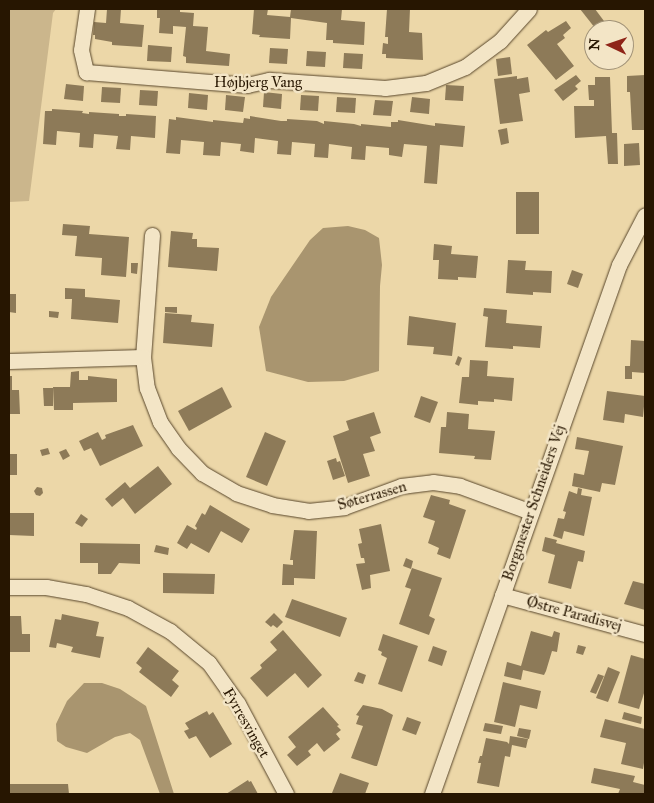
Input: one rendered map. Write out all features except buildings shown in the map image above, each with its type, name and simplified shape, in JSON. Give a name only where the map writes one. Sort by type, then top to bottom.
[{"type":"street","name":"Højbjerg Vang","points":[[87,9],[81,50],[86,72],[247,85],[269,80],[385,88],[426,83],[465,67],[500,41],[529,9]]},
{"type":"street","name":"Borgmester Schneiders Vej","points":[[432,794],[619,265],[645,215]]},
{"type":"street","name":"Søterrassen","points":[[152,236],[143,356],[147,388],[157,414],[178,448],[202,473],[236,493],[272,505],[308,511],[344,506],[401,486],[433,482],[460,486],[531,512]]},
{"type":"street","points":[[9,361],[143,356]]},
{"type":"street","name":"Fyrresvinget","points":[[9,588],[46,587],[86,594],[128,608],[170,631],[208,664],[238,704],[286,794]]},
{"type":"street","name":"Østre Paradisvej","points":[[502,595],[645,634]]},
{"type":"shaded area","points":[[9,9],[56,9],[53,13],[29,201],[9,202]]},
{"type":"shaded area","points":[[348,226],[365,230],[379,238],[382,265],[379,371],[344,381],[308,382],[266,371],[259,327],[271,297],[310,240],[323,228]]},
{"type":"shaded area","points":[[84,683],[102,683],[120,689],[146,706],[174,794],[160,794],[140,740],[130,733],[115,737],[87,753],[66,747],[57,741],[56,724],[67,701]]}]
